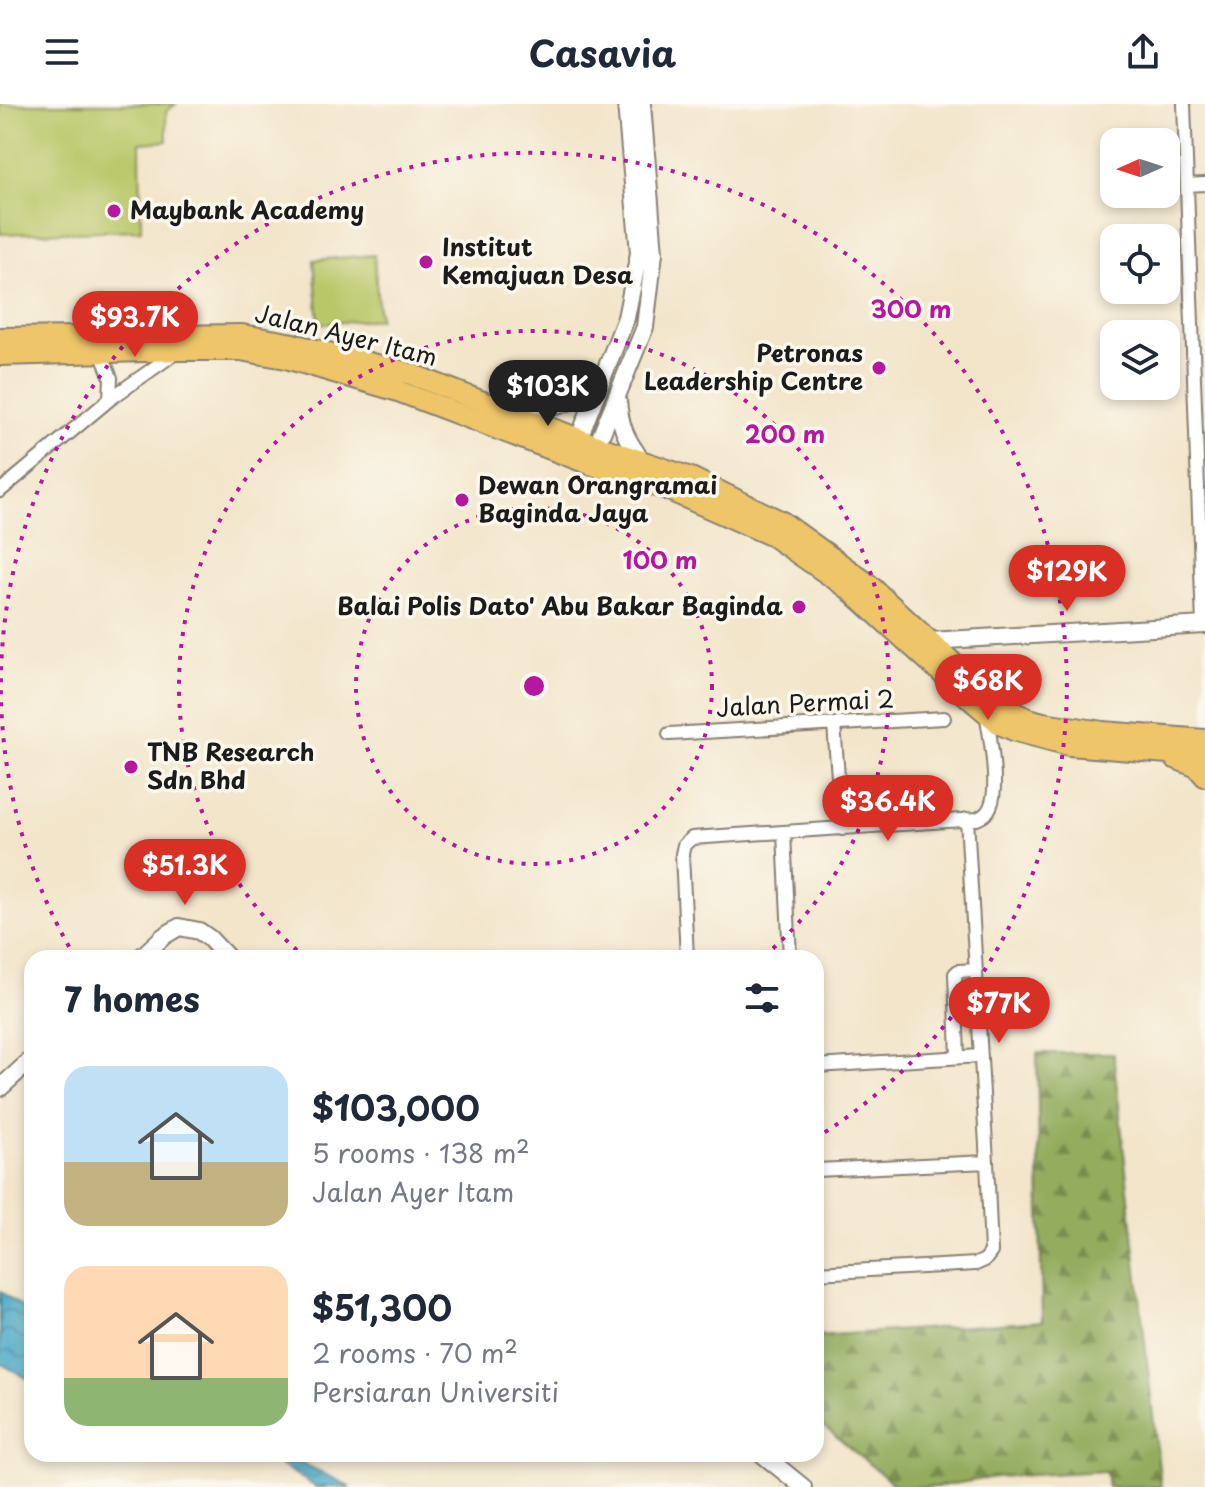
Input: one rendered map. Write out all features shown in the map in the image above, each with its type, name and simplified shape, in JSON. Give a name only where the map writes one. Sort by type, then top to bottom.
[{"type":"main road","name":"Jalan Ayer Itam","points":[[0,338],[242,335],[288,343],[408,373],[470,397],[773,536],[848,588],[1000,724],[1038,739],[1069,745],[1205,756]]},
{"type":"main road","name":"Jalan Ayer Itam","points":[[0,355],[240,350],[300,362],[584,451],[642,461],[691,478],[782,522],[868,584],[983,691],[1026,718],[1103,732],[1205,740]]},
{"type":"main road","points":[[1164,753],[1197,767],[1205,776]]},
{"type":"street","points":[[584,451],[603,375],[626,318],[639,253],[626,104]]},
{"type":"street","points":[[584,451],[617,394],[645,327],[654,253],[642,104]]},
{"type":"street","points":[[930,641],[1204,625],[1200,386],[1190,271],[1184,104]]},
{"type":"street","points":[[1187,185],[1205,184]]},
{"type":"street","points":[[1190,271],[1205,267]]},
{"type":"street","points":[[0,491],[110,399],[181,350]]},
{"type":"street","points":[[101,352],[111,378],[110,399]]},
{"type":"street","points":[[470,397],[548,408],[564,405],[581,396],[603,375]]},
{"type":"street","points":[[617,394],[620,423],[627,440],[642,461]]},
{"type":"street","points":[[687,950],[682,854],[684,845],[692,838],[977,819],[984,816],[994,796],[986,713]]},
{"type":"street","name":"Jalan Permai 2","points":[[669,734],[944,718]]},
{"type":"street","points":[[834,725],[842,829]]},
{"type":"street","points":[[992,751],[999,736],[1016,731]]},
{"type":"street","points":[[824,1273],[976,1264],[985,1260],[991,1252],[967,819]]},
{"type":"street","points":[[784,833],[790,950]]},
{"type":"street","points":[[149,950],[179,927],[199,931],[220,950]]},
{"type":"street","points":[[958,1057],[953,980],[958,971],[976,970]]},
{"type":"street","points":[[824,1065],[981,1056]]},
{"type":"street","points":[[0,1088],[24,1066]]},
{"type":"street","points":[[824,1170],[987,1162]]},
{"type":"street","points":[[772,1462],[803,1487]]},
{"type":"green space","points":[[0,104],[176,104],[166,112],[167,141],[140,143],[141,230],[0,234]]},
{"type":"green space","points":[[374,255],[379,319],[319,324],[314,260]]},
{"type":"green space","points":[[1037,1053],[1113,1053],[1161,1487],[1108,1487],[1106,1471],[995,1477],[936,1487],[897,1487],[824,1427],[824,1335],[1042,1321]]},
{"type":"water","points":[[0,1291],[24,1309],[24,1376],[0,1363]]},
{"type":"water","points":[[273,1462],[300,1462],[351,1487],[316,1487]]},
{"type":"place","name":"Maybank Academy","points":[[114,211]]},
{"type":"place","name":"Institut Kemajuan Desa","points":[[426,262]]},
{"type":"place","name":"Petronas Leadership Centre","points":[[879,368]]},
{"type":"place","name":"Dewan Orangramai Baginda Jaya","points":[[462,500]]},
{"type":"place","name":"Balai Polis Dato' Abu Bakar Baginda","points":[[799,607]]},
{"type":"place","name":"TNB Research Sdn Bhd","points":[[131,767]]}]
